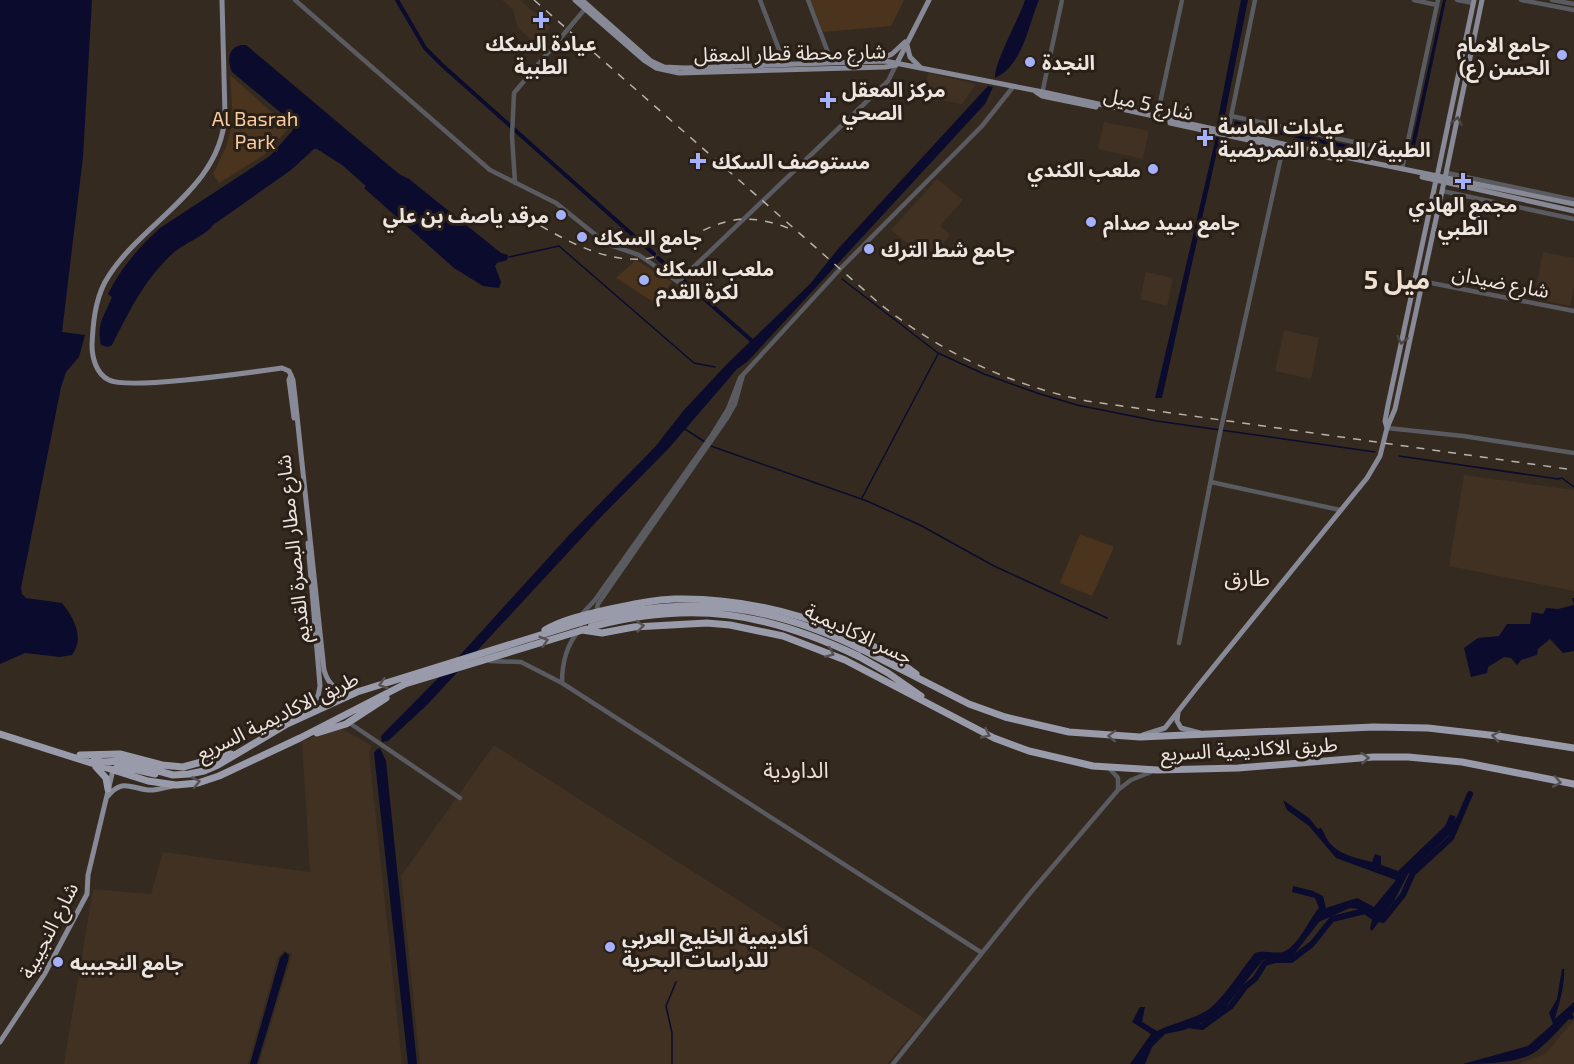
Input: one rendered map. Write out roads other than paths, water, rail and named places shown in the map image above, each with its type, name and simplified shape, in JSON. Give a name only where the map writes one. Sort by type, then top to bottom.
[{"type":"highway","points":[[532,637],[571,619],[662,600],[730,603],[767,609],[821,624],[885,652],[935,688]]},
{"type":"highway","points":[[686,623],[694,612],[690,600]]},
{"type":"highway","points":[[763,631],[767,609]]},
{"type":"highway","name":"جسر الاكاديمية","points":[[590,624],[665,613],[696,612],[732,615],[795,629],[860,653],[935,688]]},
{"type":"highway","points":[[582,630],[602,633],[634,627],[686,623],[730,625],[763,631],[809,644],[935,707]]},
{"type":"highway","points":[[532,637],[590,624]]},
{"type":"highway","points":[[471,664],[582,630],[590,624]]},
{"type":"highway","name":"طريق الاكاديمية السريع","points":[[59,751],[102,762],[122,761],[163,774],[184,775],[204,771],[304,716],[357,692],[532,637]]},
{"type":"highway","name":"جسر الاكاديمية","points":[[860,653],[935,707]]},
{"type":"highway","name":"طريق الاكاديمية السريع","points":[[59,751],[148,782],[176,785],[211,779],[412,682],[471,664]]},
{"type":"highway","points":[[302,736],[336,728],[412,682]]},
{"type":"highway","name":"طريق الاكاديمية السريع","points":[[935,688],[981,708],[1034,725],[1078,733],[1140,737],[1374,727],[1428,728],[1487,734],[1574,748]]},
{"type":"highway","points":[[357,692],[362,706]]},
{"type":"highway","name":"طريق الاكاديمية السريع","points":[[935,707],[983,733],[1017,747],[1078,763],[1109,768],[1157,770],[1224,768],[1408,757],[1462,762],[1574,784]]},
{"type":"highway","points":[[3,733],[59,751]]},
{"type":"highway","points":[[255,742],[261,754]]},
{"type":"highway","points":[[80,755],[120,754],[162,765],[183,767],[236,754]]},
{"type":"highway","points":[[86,761],[103,773],[108,789]]},
{"type":"highway","points":[[113,771],[120,766],[149,774],[163,774]]},
{"type":"main road","points":[[222,0],[225,128],[218,152],[207,172],[122,259],[105,283],[95,312],[93,357],[103,376],[119,383],[201,378],[282,368],[290,372]]},
{"type":"main road","name":"شارع محطة قطار المعقل","points":[[575,0],[645,61],[667,71],[680,73],[885,67],[896,64]]},
{"type":"main road","name":"شارع محطة قطار المعقل","points":[[582,0],[657,65],[685,68],[875,62],[896,64]]},
{"type":"main road","points":[[896,64],[929,0]]},
{"type":"main road","points":[[1140,737],[1165,728],[1374,468],[1395,409],[1482,0]]},
{"type":"main road","points":[[1387,428],[1386,411],[1473,2]]},
{"type":"main road","points":[[875,62],[892,54],[911,36]]},
{"type":"main road","points":[[907,43],[910,57],[921,68]]},
{"type":"main road","name":"شارع 5 ميل","points":[[896,64],[1427,176]]},
{"type":"main road","points":[[1456,86],[1464,87]]},
{"type":"main road","name":"شارع 5 ميل","points":[[1042,94],[1157,117],[1283,148],[1437,178],[1446,176],[1453,182],[1503,192],[1574,202]]},
{"type":"main road","points":[[1434,188],[1427,176],[1439,167]]},
{"type":"main road","points":[[1442,190],[1453,182]]},
{"type":"main road","name":"شارع 5 ميل","points":[[1503,192],[1574,211]]},
{"type":"main road","points":[[1558,216],[1560,208]]},
{"type":"main road","name":"شارع مطار البصرة القديم","points":[[290,372],[295,397],[324,670],[328,681],[334,688],[357,692]]},
{"type":"main road","name":"شارع مطار البصرة القديم","points":[[290,372],[320,680],[318,696],[304,716]]},
{"type":"main road","points":[[1178,712],[1177,721],[1181,728],[1203,734]]},
{"type":"main road","name":"شارع النجيبية","points":[[0,1042],[44,975],[86,896],[89,888],[88,875],[113,771]]},
{"type":"main road","points":[[105,804],[112,791],[121,786],[129,785],[151,790],[176,785]]},
{"type":"street","points":[[295,0],[486,166],[556,202],[607,244],[639,255],[678,282],[888,81],[896,64]]},
{"type":"street","points":[[760,0],[785,65]]},
{"type":"street","points":[[808,0],[832,63]]},
{"type":"street","points":[[1042,94],[1062,0]]},
{"type":"street","points":[[1157,117],[1182,0]]},
{"type":"street","points":[[1227,134],[1255,0]]},
{"type":"street","points":[[1402,169],[1438,3],[1414,0]]},
{"type":"street","points":[[1457,0],[1473,2]]},
{"type":"street","points":[[1521,0],[1574,10]]},
{"type":"street","points":[[1552,0],[1574,4]]},
{"type":"street","points":[[516,183],[512,133],[515,90],[585,9]]},
{"type":"street","points":[[571,619],[588,609],[645,530],[723,416],[738,381],[790,322],[883,224],[981,126],[1013,87]]},
{"type":"street","points":[[1231,116],[1406,153]]},
{"type":"street","points":[[1179,643],[1210,482],[1283,148]]},
{"type":"street","points":[[1446,176],[1557,199]]},
{"type":"street","points":[[1442,190],[1574,219]]},
{"type":"street","name":"شارع ضيدان","points":[[1421,281],[1574,311]]},
{"type":"street","points":[[601,611],[597,608],[598,604],[728,418],[735,404],[743,375]]},
{"type":"street","points":[[1387,428],[1462,436],[1574,453]]},
{"type":"street","points":[[1210,482],[1340,510]]},
{"type":"street","points":[[562,683],[563,667],[573,638],[582,630]]},
{"type":"street","points":[[471,664],[497,660],[521,662],[562,683],[982,953]]},
{"type":"street","points":[[348,722],[459,798]]},
{"type":"street","points":[[1109,768],[1118,778],[1118,790]]},
{"type":"street","points":[[893,1064],[1118,790],[1131,780],[1157,770]]},
{"type":"waterway","points":[[397,0],[425,48],[442,65],[654,254]]},
{"type":"waterway","points":[[509,257],[559,246],[694,363],[715,367]]},
{"type":"waterway","points":[[658,258],[751,340]]},
{"type":"waterway","points":[[842,279],[938,353],[984,374],[1037,393],[1077,405],[1157,421],[1375,452]]},
{"type":"waterway","points":[[862,498],[938,354]]},
{"type":"waterway","points":[[685,429],[705,442]]},
{"type":"waterway","points":[[711,446],[867,501],[920,525],[994,566],[1107,618]]},
{"type":"waterway","points":[[1399,456],[1562,478],[1574,487]]},
{"type":"waterway","points":[[1188,1025],[1202,1027],[1231,1006],[1245,987],[1255,979],[1265,963],[1275,960],[1291,960],[1312,944],[1332,919],[1365,911],[1383,920],[1403,895],[1413,873],[1451,838],[1470,794]]},
{"type":"waterway","points":[[672,1064],[672,1033],[666,1006],[676,982]]},
{"type":"railway","points":[[534,0],[880,304],[928,338],[978,365],[1031,386],[1087,401],[1574,470]]},
{"type":"railway","points":[[527,218],[582,247],[597,253],[627,259],[643,259],[665,253],[698,233],[724,222],[750,219],[777,224],[793,230]]},
{"type":"place","name":"عيادة السكك الطبية","points":[[541,20]]},
{"type":"place","name":"جامع الامام الحسن (ع)","points":[[1562,55]]},
{"type":"place","name":"النجدة","points":[[1030,62]]},
{"type":"place","name":"مركز المعقل الصحي","points":[[828,100]]},
{"type":"place","name":"عيادات الماسة الطبية/العيادة التمريضية","points":[[1205,138]]},
{"type":"place","name":"مستوصف السكك","points":[[698,161]]},
{"type":"place","name":"ملعب الكندي","points":[[1153,169]]},
{"type":"place","name":"مجمع الهادي الطبي","points":[[1463,181]]},
{"type":"place","name":"مرقد ياصف بن علي","points":[[561,215]]},
{"type":"place","name":"جامع سيد صدام","points":[[1091,222]]},
{"type":"place","name":"جامع السكك","points":[[582,237]]},
{"type":"place","name":"جامع شط الترك","points":[[869,249]]},
{"type":"place","name":"ملعب السكك لكرة القدم","points":[[644,280]]},
{"type":"place","name":"أكاديمية الخليج العربي للدراسات البحرية","points":[[610,947]]},
{"type":"place","name":"جامع النجيبيه","points":[[58,962]]},
{"type":"district","name":"5 ميل","points":[[1397,278]]},
{"type":"district","name":"طارق","points":[[1247,577]]},
{"type":"district","name":"الداودية","points":[[796,769]]},
{"type":"park label","name":"Al Basrah Park","points":[[255,130]]}]
